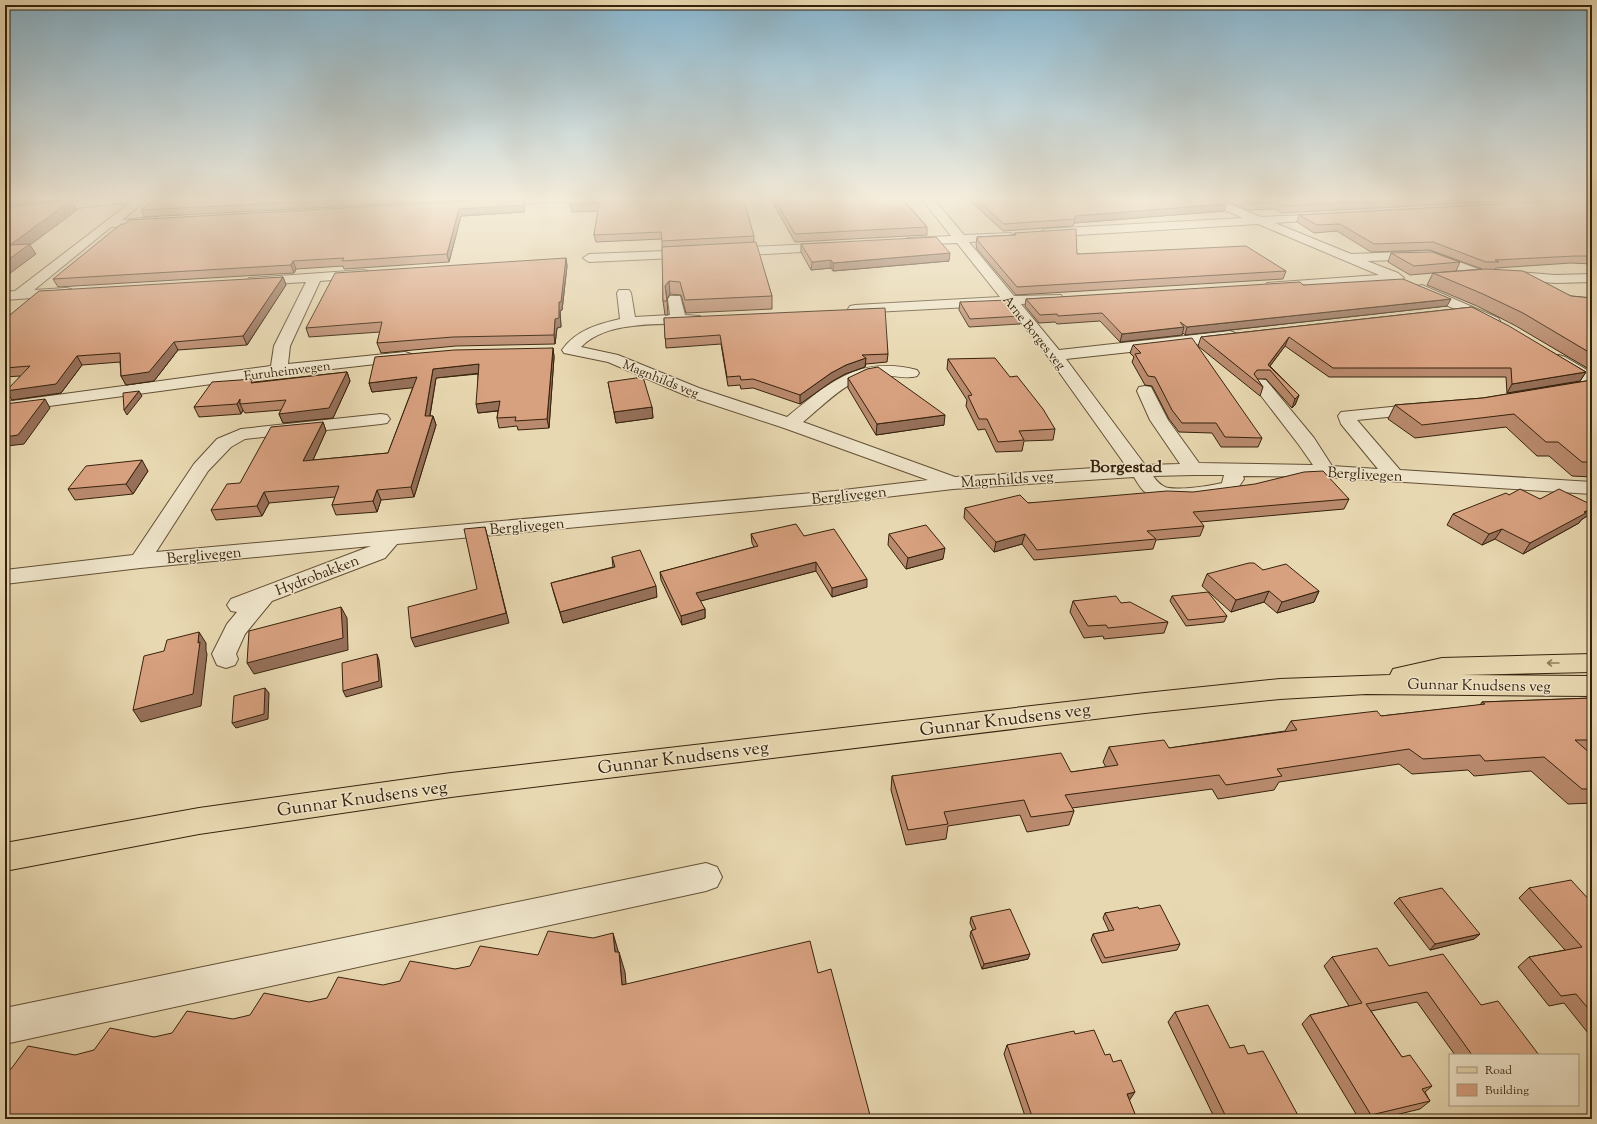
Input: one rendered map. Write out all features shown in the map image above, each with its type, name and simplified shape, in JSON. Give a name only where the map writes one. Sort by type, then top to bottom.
[{"type":"main road","name":"Gunnar Knudsens veg","points":[[1366,684],[1442,667],[1501,664],[1592,663]]},
{"type":"main road","name":"Gunnar Knudsens veg","points":[[5,858],[60,846],[199,821],[451,785],[1145,703],[1280,689],[1366,684],[1592,686]]},
{"type":"street","points":[[5,307],[75,250]]},
{"type":"street","points":[[720,253],[765,250]]},
{"type":"street","name":"Arne Borges veg","points":[[970,250],[1055,355],[1152,488],[1162,493],[1170,494],[1216,491],[1229,487],[1234,479],[1233,470]]},
{"type":"street","points":[[1332,250],[1471,310],[1503,327]]},
{"type":"street","points":[[589,258],[705,253]]},
{"type":"street","points":[[1348,257],[1430,255],[1481,275]]},
{"type":"street","points":[[244,281],[377,273]]},
{"type":"street","points":[[1449,277],[1481,275],[1555,279],[1592,278]]},
{"type":"street","points":[[279,370],[282,346],[315,277]]},
{"type":"street","points":[[1256,287],[1405,281],[1434,278]]},
{"type":"street","points":[[5,296],[76,291]]},
{"type":"street","points":[[624,293],[628,324],[709,318]]},
{"type":"street","points":[[675,298],[678,320]]},
{"type":"street","points":[[844,310],[1010,300],[1072,298]]},
{"type":"street","points":[[1441,313],[1471,310]]},
{"type":"street","name":"Magnhilds veg","points":[[628,324],[602,327],[587,333],[562,350],[612,358],[693,392],[790,424],[953,483],[1138,470]]},
{"type":"street","points":[[1055,355],[1242,334]]},
{"type":"street","points":[[1547,353],[1592,380]]},
{"type":"street","name":"Furuheimvegen","points":[[5,407],[279,370],[419,356]]},
{"type":"street","points":[[790,424],[839,386],[862,373],[878,370],[911,373]]},
{"type":"street","points":[[1260,384],[1306,442],[1326,471]]},
{"type":"street","points":[[1145,391],[1159,420],[1193,469]]},
{"type":"street","points":[[1395,476],[1350,424],[1347,416],[1437,408]]},
{"type":"street","points":[[140,561],[201,468],[224,443],[241,434],[381,419]]},
{"type":"street","name":"Berglivegen","points":[[1138,470],[1193,469],[1326,471],[1592,488]]},
{"type":"street","name":"Berglivegen","points":[[5,577],[140,561],[827,498],[953,483]]},
{"type":"street","name":"Hydrobakken","points":[[240,605],[376,553],[390,539]]},
{"type":"street","points":[[226,659],[224,654],[235,630],[264,596]]},
{"type":"street","points":[[5,1026],[706,877]]},
{"type":"building","points":[[5,250],[21,250],[5,262]]},
{"type":"building","points":[[88,250],[448,250],[447,254],[342,261],[344,258],[293,261],[291,265],[53,279]]},
{"type":"building","points":[[662,250],[759,250],[772,296],[685,300],[680,282],[669,281],[665,286],[667,301],[663,301]]},
{"type":"building","points":[[805,250],[948,250],[950,253],[833,263],[831,260],[812,262]]},
{"type":"building","points":[[986,250],[1077,250],[1077,254],[1152,250],[1253,250],[1286,271],[1017,287]]},
{"type":"building","points":[[1455,250],[1592,250],[1592,256],[1495,260],[1499,262],[1486,262]]},
{"type":"building","points":[[1432,252],[1460,262],[1414,266],[1391,253]]},
{"type":"building","points":[[566,258],[561,302],[559,302],[559,318],[555,319],[554,335],[453,337],[377,343],[382,322],[306,328],[335,273]]},
{"type":"building","points":[[1487,269],[1523,271],[1571,296],[1592,298],[1592,354],[1523,313],[1433,273]]},
{"type":"building","points":[[283,277],[243,336],[174,342],[149,372],[121,376],[120,353],[77,356],[56,384],[6,391],[30,366],[5,368],[5,319],[39,291]]},
{"type":"building","points":[[1403,279],[1451,299],[1187,327],[1180,322],[1184,327],[1122,334],[1102,313],[1058,316],[1057,314],[1040,315],[1026,299],[1300,282],[1303,285]]},
{"type":"building","points":[[1008,300],[1021,316],[970,319],[960,302]]},
{"type":"building","points":[[1472,307],[1509,326],[1586,372],[1512,384],[1511,368],[1333,368],[1289,337],[1268,365],[1299,395],[1295,399],[1270,370],[1257,370],[1254,374],[1263,387],[1201,337]]},
{"type":"building","points":[[885,308],[888,354],[862,355],[866,358],[846,365],[831,373],[800,395],[753,379],[741,380],[740,376],[727,377],[720,335],[665,339],[664,318]]},
{"type":"building","points":[[1192,338],[1262,438],[1225,437],[1216,423],[1182,423],[1172,410],[1155,377],[1148,376],[1135,354],[1141,353],[1133,345]]},
{"type":"building","points":[[553,348],[547,419],[515,421],[516,417],[497,418],[500,401],[476,404],[479,364],[433,369],[425,416],[433,416],[411,487],[377,490],[373,501],[332,505],[339,486],[264,492],[257,506],[211,510],[227,484],[240,483],[271,427],[323,422],[303,461],[388,453],[417,377],[369,383],[375,357],[454,350]]},
{"type":"building","points":[[995,358],[1010,377],[1017,376],[1043,409],[1055,429],[1019,431],[1024,440],[998,442],[987,419],[979,419],[968,396],[972,395],[948,359]]},
{"type":"building","points":[[878,367],[945,415],[877,424],[848,378],[867,369]]},
{"type":"building","points":[[347,372],[329,408],[279,414],[286,400],[240,404],[240,399],[237,404],[194,407],[212,382],[253,379],[251,383]]},
{"type":"building","points":[[643,377],[652,407],[614,412],[608,382]]},
{"type":"building","points":[[1592,380],[1592,462],[1582,462],[1558,442],[1546,442],[1514,414],[1422,425],[1395,405],[1483,398]]},
{"type":"building","points":[[139,391],[124,410],[123,393]]},
{"type":"building","points":[[45,399],[18,435],[5,437],[5,404]]},
{"type":"building","points":[[142,460],[126,484],[68,489],[86,466]]},
{"type":"building","points":[[1323,471],[1349,499],[1193,512],[1204,526],[1147,531],[1156,539],[1037,550],[1025,534],[996,542],[965,508],[1020,495],[1028,503],[1167,491],[1193,492],[1255,484],[1304,472]]},
{"type":"building","points":[[1520,489],[1540,499],[1559,489],[1592,505],[1592,508],[1584,512],[1586,513],[1530,543],[1502,529],[1489,534],[1453,514],[1506,493],[1509,495]]},
{"type":"building","points":[[796,524],[804,536],[834,529],[867,579],[832,588],[816,562],[696,593],[705,609],[681,616],[660,572],[758,546],[751,534]]},
{"type":"building","points":[[926,525],[945,548],[908,558],[889,534]]},
{"type":"building","points":[[485,527],[506,613],[411,638],[408,607],[477,589],[464,529]]},
{"type":"building","points":[[640,550],[656,586],[560,612],[551,583],[615,567],[612,557]]},
{"type":"building","points":[[1254,563],[1263,570],[1286,564],[1319,591],[1282,602],[1269,591],[1236,600],[1207,574]]},
{"type":"building","points":[[1208,592],[1227,616],[1188,620],[1172,596]]},
{"type":"building","points":[[1116,596],[1121,603],[1130,602],[1168,622],[1108,628],[1106,625],[1088,626],[1073,601]]},
{"type":"building","points":[[341,607],[343,638],[247,663],[249,631]]},
{"type":"building","points":[[199,632],[198,643],[200,642],[193,694],[133,710],[144,656],[164,651],[167,640]]},
{"type":"building","points":[[377,654],[379,681],[343,691],[342,663]]},
{"type":"building","points":[[265,688],[264,714],[232,723],[234,696]]},
{"type":"building","points":[[1592,698],[1592,740],[1575,740],[1592,755],[1592,789],[1582,789],[1544,757],[1485,761],[1480,755],[1423,759],[1409,749],[1277,769],[1282,776],[1226,785],[1219,775],[1065,795],[1074,811],[1031,817],[1024,800],[944,812],[948,824],[908,830],[892,776],[1061,753],[1071,772],[1118,765],[1109,747],[1164,740],[1169,748],[1297,730],[1291,721],[1377,711],[1381,716],[1485,704],[1482,702]]},
{"type":"building","points":[[1571,880],[1592,903],[1592,1013],[1576,994],[1561,996],[1529,957],[1582,947],[1529,888]]},
{"type":"building","points":[[1442,888],[1480,934],[1435,944],[1399,898]]},
{"type":"building","points":[[1160,905],[1180,944],[1105,958],[1093,934],[1114,930],[1105,913]]},
{"type":"building","points":[[1010,909],[1030,954],[984,964],[971,931],[976,929],[971,917]]},
{"type":"building","points":[[548,931],[593,938],[613,933],[615,952],[619,952],[622,985],[810,941],[818,973],[831,969],[871,1119],[5,1119],[5,1071],[11,1069],[28,1046],[75,1055],[94,1050],[110,1028],[154,1037],[172,1033],[187,1011],[233,1019],[250,1015],[264,993],[309,1002],[327,998],[338,977],[383,985],[400,981],[410,961],[455,969],[470,966],[480,946],[538,955]]},
{"type":"building","points":[[1377,948],[1389,966],[1443,954],[1481,1005],[1498,1001],[1538,1054],[1471,1054],[1427,992],[1366,1004],[1402,1057],[1410,1055],[1432,1086],[1422,1089],[1430,1101],[1371,1115],[1310,1015],[1362,1003],[1332,957]]},
{"type":"building","points":[[1208,1005],[1230,1048],[1244,1045],[1248,1054],[1263,1051],[1300,1119],[1227,1119],[1175,1012]]},
{"type":"building","points":[[1094,1030],[1105,1055],[1110,1054],[1113,1062],[1121,1060],[1135,1092],[1127,1094],[1137,1119],[1033,1119],[1007,1045],[1074,1031],[1075,1034]]},
{"type":"district","name":"Borgestad","points":[[1126,466]]}]
